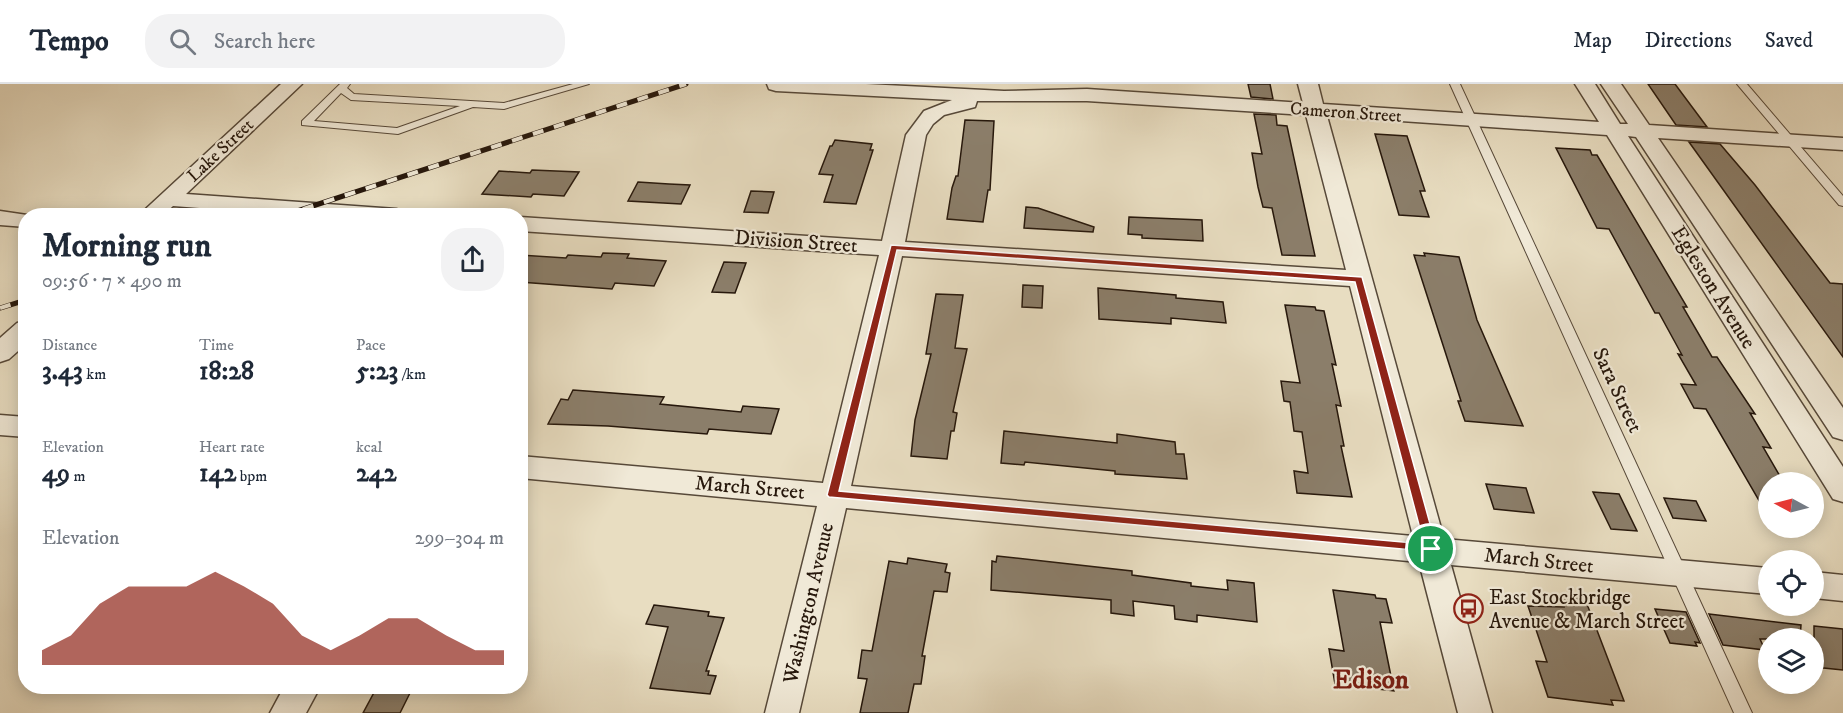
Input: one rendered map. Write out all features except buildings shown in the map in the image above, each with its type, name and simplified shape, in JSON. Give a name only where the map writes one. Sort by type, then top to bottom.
[{"type":"street","name":"Lake Street","points":[[157,208],[292,84]]},
{"type":"street","points":[[1308,84],[1475,713]]},
{"type":"street","name":"Egleston Avenue","points":[[1585,84],[1843,491]]},
{"type":"street","name":"Egleston Avenue","points":[[1611,84],[1843,430]]},
{"type":"street","name":"Cameron Street","points":[[776,85],[1004,97],[1072,90],[1316,111],[1843,144]]},
{"type":"street","name":"Washington Avenue","points":[[782,713],[894,247],[916,135],[923,122],[931,114],[948,106],[1004,97]]},
{"type":"street","points":[[167,199],[288,208]]},
{"type":"street","points":[[0,218],[18,219]]},
{"type":"street","name":"Division Street","points":[[528,224],[1359,279]]},
{"type":"street","points":[[1729,310],[1765,314]]},
{"type":"street","points":[[0,353],[18,336]]},
{"type":"street","points":[[0,425],[18,426]]},
{"type":"street","name":"March Street","points":[[528,467],[1758,580]]},
{"type":"street","points":[[1824,586],[1843,588]]},
{"type":"street","points":[[287,713],[299,694]]},
{"type":"lane","points":[[474,105],[398,131],[306,123],[343,86],[351,97],[504,106],[584,84]]},
{"type":"lane","name":"Sara Street","points":[[1455,84],[1743,713]]},
{"type":"lane","points":[[1742,84],[1843,203]]},
{"type":"railway","points":[[306,208],[686,84]]},
{"type":"railway","points":[[0,308],[18,302]]},
{"type":"place","name":"East Stockbridge Avenue & March Street","points":[[1468,609]]},
{"type":"district","name":"Edison","points":[[1371,679]]},
{"type":"route","points":[[894,247],[1359,279],[1431,549],[833,495],[894,247]]}]
